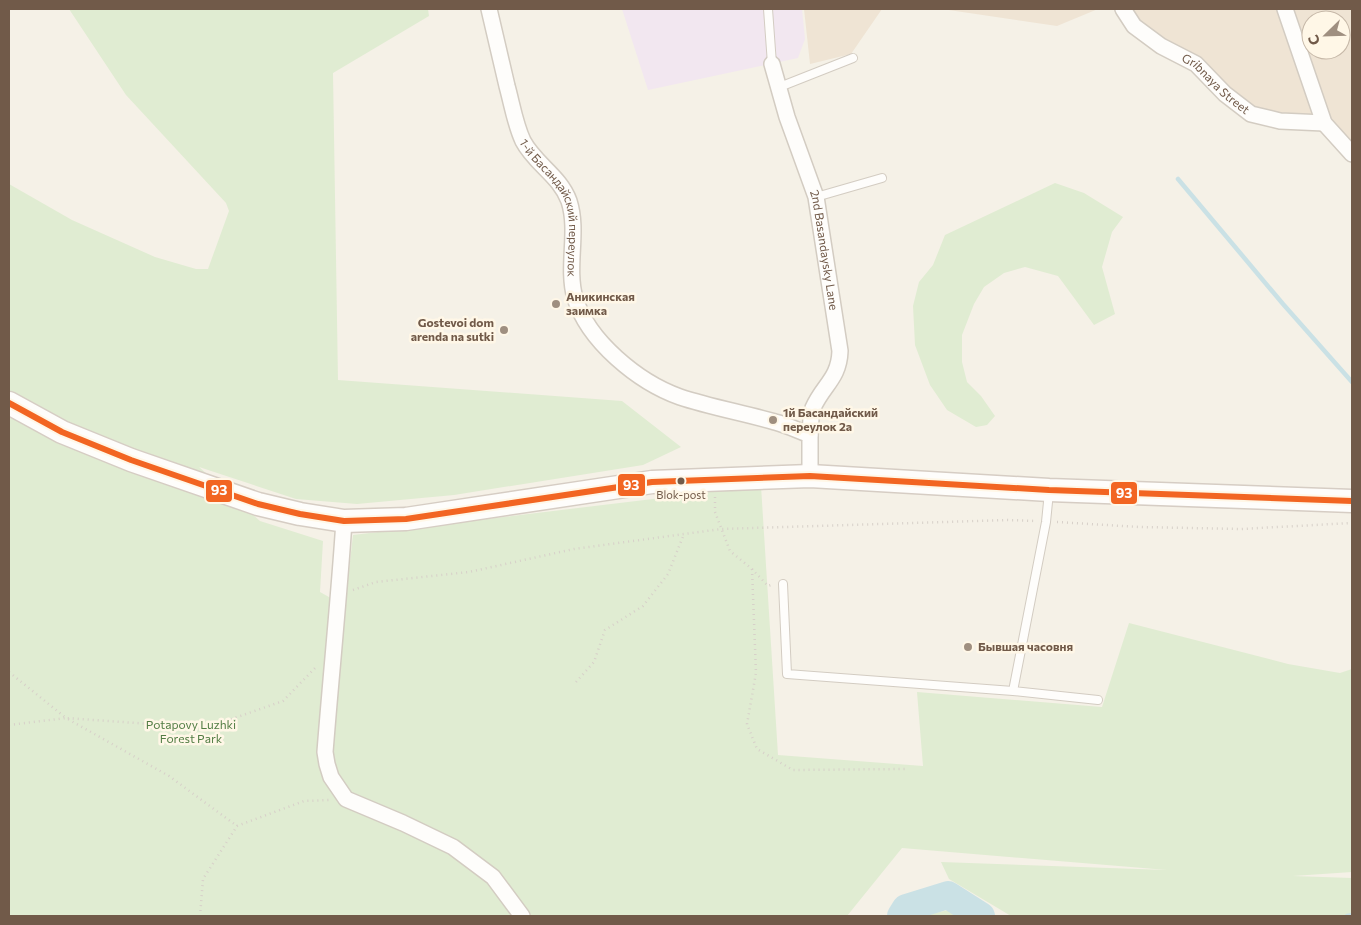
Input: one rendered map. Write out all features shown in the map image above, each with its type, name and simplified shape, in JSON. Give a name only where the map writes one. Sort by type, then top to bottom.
[{"type":"street","name":"1-й Басандайский переулок","points":[[489,9],[516,120],[523,140],[532,154],[560,183],[568,198],[573,215],[572,282],[581,315],[593,334],[620,362],[678,396],[777,422],[810,436]]},
{"type":"street","name":"Gribnaya Street","points":[[1124,9],[1134,26],[1161,46],[1196,64],[1225,94],[1251,114],[1280,121],[1324,123]]},
{"type":"street","points":[[1285,9],[1324,123],[1352,154]]},
{"type":"street","name":"2nd Basandaysky Lane","points":[[772,64],[778,88],[816,197],[840,358],[840,364],[833,378],[813,408],[810,436]]},
{"type":"street","points":[[9,403],[62,432],[131,460],[258,504],[300,514],[344,521],[406,519],[652,482],[810,476],[1049,490],[1352,501]]},
{"type":"street","points":[[810,436],[810,476]]},
{"type":"street","points":[[344,521],[340,595],[333,648],[325,752],[331,777],[346,799],[453,847],[493,876],[522,916]]},
{"type":"lane","points":[[768,9],[772,64]]},
{"type":"lane","points":[[778,88],[853,58]]},
{"type":"lane","points":[[816,197],[882,178]]},
{"type":"lane","points":[[1013,691],[1046,522],[1049,490]]},
{"type":"lane","points":[[783,584],[787,674],[1013,691],[1098,700]]},
{"type":"path","points":[[716,480],[715,512],[730,551],[752,569],[768,586],[783,584]]},
{"type":"path","points":[[340,595],[376,582],[469,572],[574,550],[721,529],[1008,520],[1139,527],[1242,529],[1352,523]]},
{"type":"path","points":[[576,682],[594,662],[605,630],[643,606],[668,574],[684,534]]},
{"type":"path","points":[[752,569],[756,674],[747,724],[757,749],[793,770],[905,769]]},
{"type":"path","points":[[9,724],[66,718],[206,728],[283,701],[333,648]]},
{"type":"path","points":[[9,672],[66,718],[170,776],[237,826]]},
{"type":"path","points":[[200,916],[203,879],[237,826],[304,801],[346,799]]},
{"type":"shaded area","points":[[622,9],[802,9],[805,39],[798,58],[648,90]]},
{"type":"shaded area","points":[[804,9],[882,9],[851,54],[810,64]]},
{"type":"shaded area","points":[[942,9],[1098,9],[1057,26]]},
{"type":"shaded area","points":[[1129,9],[1280,9],[1316,115],[1310,120],[1252,111],[1139,23]]},
{"type":"shaded area","points":[[1290,9],[1352,9],[1352,148],[1328,121],[1307,60],[1351,60],[1351,10],[1301,10],[1301,41]]},
{"type":"green space","name":"Potapovy Luzhki Forest Park","points":[[69,9],[428,9],[429,16],[333,73],[338,380],[622,401],[681,447],[643,465],[454,495],[357,504],[296,499],[199,467],[260,521],[323,541],[320,592],[345,606],[353,535],[761,486],[778,755],[923,766],[917,692],[1102,707],[1129,623],[1288,664],[1340,673],[1352,669],[1352,872],[1293,876],[1352,878],[1352,916],[1011,916],[949,879],[941,862],[1167,870],[902,848],[847,916],[9,916],[9,184],[72,220],[155,257],[196,269],[208,269],[229,211],[226,203],[126,95]]},
{"type":"green space","points":[[1055,183],[1084,193],[1123,217],[1112,232],[1102,267],[1115,314],[1094,325],[1058,276],[1025,267],[1004,273],[984,287],[974,304],[962,335],[962,362],[967,382],[981,396],[995,416],[987,425],[976,427],[947,410],[930,385],[915,345],[913,306],[919,282],[933,265],[945,235]]},
{"type":"green space","points":[[958,908],[968,916],[925,916],[926,915]]},
{"type":"waterway","points":[[1178,179],[1283,304],[1352,382]]},
{"type":"waterway","points":[[901,916],[906,908],[948,895],[981,916]]},
{"type":"waterway","points":[[1347,916],[1352,915]]},
{"type":"transit line","name":"93","points":[[9,403],[62,432],[131,460],[258,504],[300,514],[344,521],[406,519],[652,482],[810,476],[1049,490],[1352,501]]},
{"type":"place","name":"Аникинская заимка","points":[[556,304]]},
{"type":"place","name":"Gostevoi dom arenda na sutki","points":[[504,330]]},
{"type":"place","name":"1й Басандайский переулок 2а","points":[[773,420]]},
{"type":"place","name":"Blok-post","points":[[681,481]]},
{"type":"place","name":"Бывшая часовня","points":[[968,647]]}]
